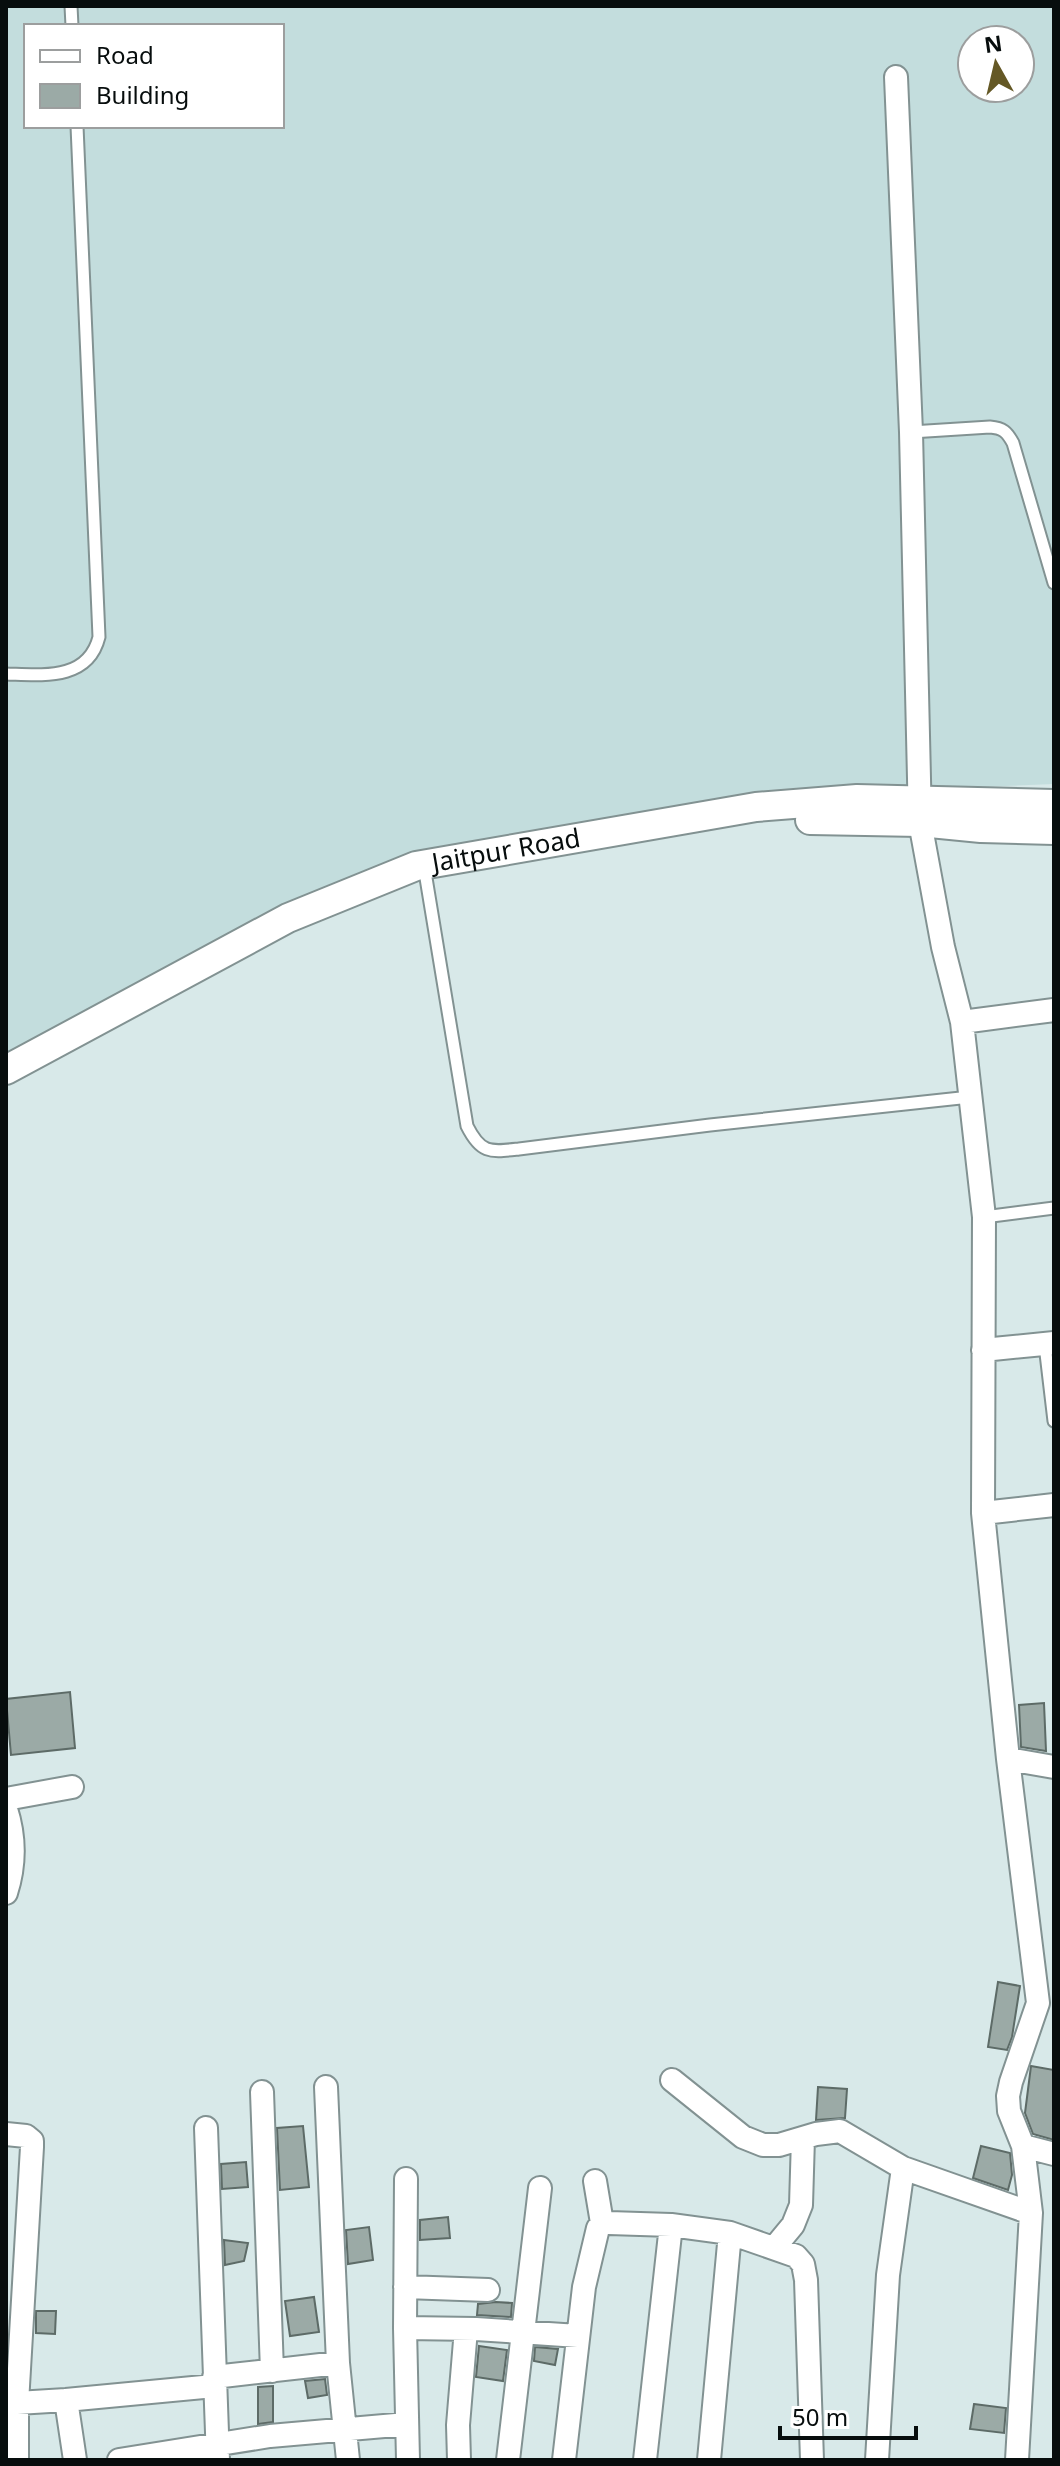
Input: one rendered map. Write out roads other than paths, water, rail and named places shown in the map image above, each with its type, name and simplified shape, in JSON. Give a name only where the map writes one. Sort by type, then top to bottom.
[{"type":"street","points":[[896,77],[911,432],[920,811],[943,947],[962,1022],[984,1217],[983,1513],[1008,1759],[1038,2003],[1008,2096],[1009,2111],[1023,2146],[1031,2213],[1017,2460]]},
{"type":"street","name":"Jaitpur Road","points":[[6,1070],[288,918],[416,866],[756,807],[857,799],[920,811],[981,828],[1054,830]]},
{"type":"street","name":"Jaitpur Road","points":[[6,1084],[277,938],[390,889],[426,878],[799,820],[1054,804]]},
{"type":"street","points":[[962,1022],[1054,1010]]},
{"type":"street","points":[[983,1350],[1050,1344]]},
{"type":"street","points":[[983,1513],[1054,1505]]},
{"type":"street","points":[[1008,1759],[1054,1767]]},
{"type":"street","points":[[6,1799],[72,1787]]},
{"type":"street","points":[[6,1809],[14,1849],[6,1893]]},
{"type":"street","points":[[672,2080],[743,2137],[763,2145],[779,2145],[840,2131],[903,2168],[1031,2213]]},
{"type":"street","points":[[326,2087],[338,2363],[348,2460]]},
{"type":"street","points":[[262,2092],[272,2371]]},
{"type":"street","points":[[206,2128],[218,2452]]},
{"type":"street","points":[[6,2134],[26,2136],[32,2141],[17,2403],[12,2431],[17,2460]]},
{"type":"street","points":[[774,2248],[793,2225],[801,2205],[803,2138]]},
{"type":"street","points":[[1023,2146],[1054,2154]]},
{"type":"street","points":[[877,2460],[888,2275],[903,2168]]},
{"type":"street","points":[[406,2179],[408,2460]]},
{"type":"street","points":[[564,2460],[584,2287],[596,2234],[602,2223],[595,2181]]},
{"type":"street","points":[[508,2460],[540,2188]]},
{"type":"street","points":[[602,2223],[671,2225],[730,2233],[796,2256],[803,2264],[806,2280],[812,2460]]},
{"type":"street","points":[[645,2460],[671,2225]]},
{"type":"street","points":[[709,2460],[730,2233]]},
{"type":"street","points":[[405,2287],[488,2290]]},
{"type":"street","points":[[405,2328],[578,2336]]},
{"type":"street","points":[[459,2460],[458,2425],[466,2329]]},
{"type":"street","points":[[17,2403],[66,2400],[338,2363]]},
{"type":"street","points":[[66,2400],[75,2460]]},
{"type":"street","points":[[119,2460],[218,2452],[344,2428],[407,2424]]},
{"type":"lane","points":[[6,674],[54,675],[73,669],[90,659],[99,637],[77,128]]},
{"type":"lane","points":[[911,432],[990,427],[1007,432],[1013,443],[1054,583]]},
{"type":"lane","points":[[426,878],[467,1126],[482,1149],[519,1149],[970,1097]]},
{"type":"lane","points":[[984,1217],[1054,1208]]},
{"type":"lane","points":[[1050,1344],[1054,1421]]}]
